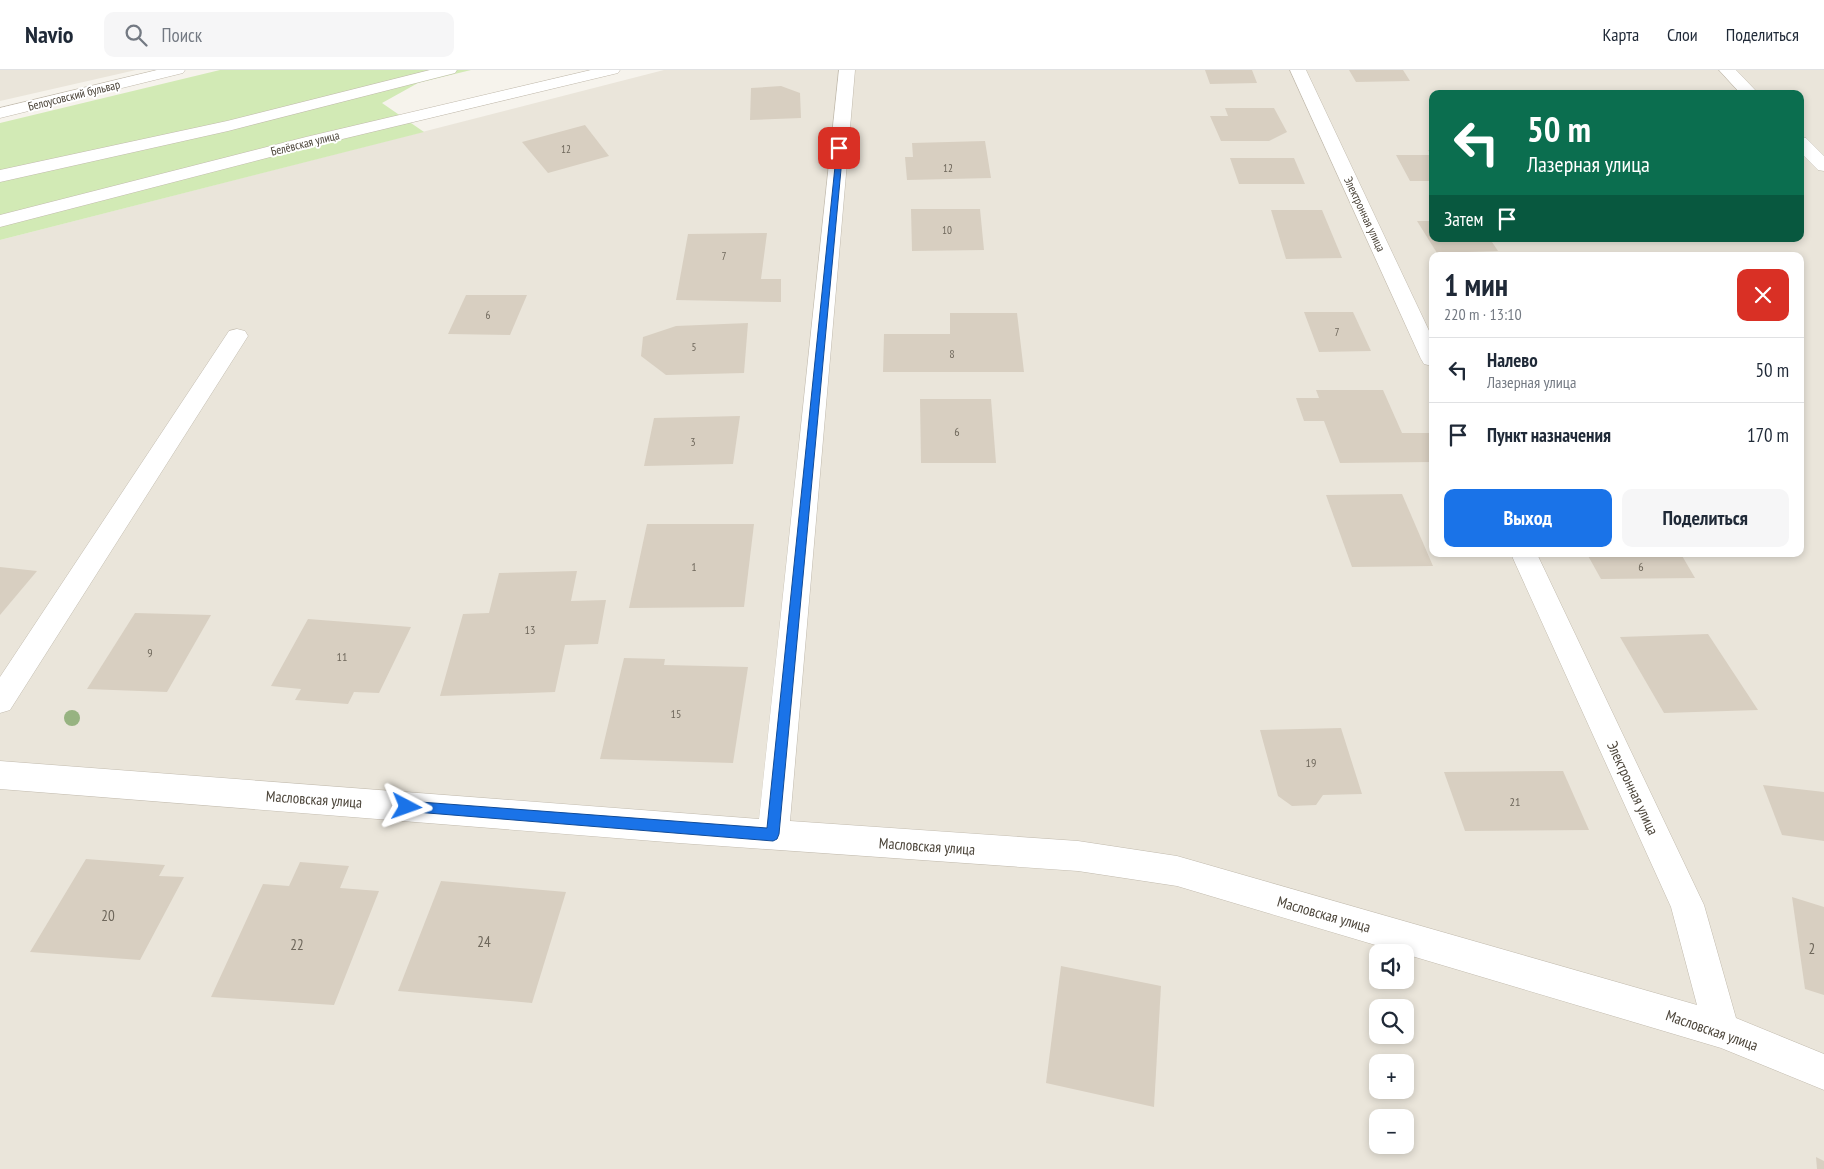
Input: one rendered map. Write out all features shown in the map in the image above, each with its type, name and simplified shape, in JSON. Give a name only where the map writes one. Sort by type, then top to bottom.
[{"type":"street","name":"Белоусовский бульвар","points":[[0,112],[177,70]]},
{"type":"street","points":[[0,176],[228,126],[449,70]]},
{"type":"street","name":"Белёвская улица","points":[[0,222],[306,142],[612,70]]},
{"type":"street","points":[[773,834],[847,70]]},
{"type":"street","name":"Электронная улица","points":[[1298,70],[1429,353]]},
{"type":"street","points":[[1728,70],[1747,90]]},
{"type":"street","points":[[1804,146],[1824,166]]},
{"type":"street","points":[[0,702],[237,336]]},
{"type":"street","name":"Электронная улица","points":[[1525,557],[1688,905],[1722,1030]]},
{"type":"street","name":"Масловская улица","points":[[0,775],[1078,856],[1177,871],[1722,1030],[1824,1072]]},
{"type":"shaded area","points":[[0,70],[136,70],[0,101]]},
{"type":"shaded area","points":[[664,70],[1824,70],[1824,1169],[0,1169],[0,240]]},
{"type":"green space","points":[[220,70],[471,70],[418,83],[382,103],[424,132],[0,240],[0,123]]},
{"type":"building","points":[[1205,70],[1252,70],[1257,83],[1210,84]]},
{"type":"building","points":[[1349,70],[1403,70],[1410,81],[1356,82]]},
{"type":"building","points":[[781,86],[800,93],[801,118],[750,120],[751,88]]},
{"type":"building","points":[[1225,108],[1274,108],[1287,132],[1269,141],[1221,141],[1210,116],[1228,116]]},
{"type":"building","points":[[585,125],[609,156],[548,173],[522,142]]},
{"type":"building","points":[[985,141],[991,178],[907,180],[905,157],[913,157],[912,143]]},
{"type":"building","points":[[1396,155],[1429,155],[1429,181],[1410,181]]},
{"type":"building","points":[[1230,158],[1294,158],[1305,184],[1239,184]]},
{"type":"building","points":[[911,209],[980,209],[984,250],[912,251]]},
{"type":"building","points":[[1271,210],[1322,210],[1342,258],[1286,259]]},
{"type":"building","points":[[1417,221],[1429,221],[1429,240]]},
{"type":"building","points":[[767,233],[761,279],[781,279],[781,302],[676,300],[688,234]]},
{"type":"building","points":[[1430,242],[1492,242],[1498,251],[1468,252],[1436,252]]},
{"type":"building","points":[[466,295],[527,295],[510,335],[448,334]]},
{"type":"building","points":[[1304,312],[1353,312],[1371,351],[1319,352]]},
{"type":"building","points":[[950,313],[1017,313],[1024,372],[883,372],[884,334],[950,334]]},
{"type":"building","points":[[748,323],[744,373],[666,375],[641,356],[643,337],[676,326]]},
{"type":"building","points":[[1316,390],[1383,390],[1402,433],[1429,433],[1429,462],[1340,463],[1324,421],[1304,421],[1296,398],[1319,398]]},
{"type":"building","points":[[920,399],[991,399],[996,463],[921,463]]},
{"type":"building","points":[[740,416],[733,464],[644,466],[654,418]]},
{"type":"building","points":[[1402,494],[1433,566],[1352,567],[1326,495]]},
{"type":"building","points":[[647,524],[754,524],[744,607],[629,608]]},
{"type":"building","points":[[1589,557],[1683,557],[1695,578],[1601,579]]},
{"type":"building","points":[[0,567],[37,571],[0,615]]},
{"type":"building","points":[[577,571],[571,601],[606,600],[598,644],[565,645],[555,692],[440,696],[463,614],[489,613],[499,573]]},
{"type":"building","points":[[135,613],[211,615],[167,692],[87,689]]},
{"type":"building","points":[[308,619],[411,627],[379,693],[354,692],[348,704],[295,700],[301,689],[271,686]]},
{"type":"building","points":[[1708,634],[1758,710],[1664,713],[1620,637]]},
{"type":"building","points":[[624,658],[665,659],[664,665],[748,667],[733,763],[600,759]]},
{"type":"building","points":[[1341,728],[1362,794],[1323,795],[1316,805],[1292,806],[1278,796],[1260,730]]},
{"type":"building","points":[[1563,771],[1589,830],[1465,831],[1444,772]]},
{"type":"building","points":[[1763,785],[1824,792],[1824,841],[1782,835]]},
{"type":"building","points":[[86,859],[165,865],[159,876],[184,877],[140,960],[30,952]]},
{"type":"building","points":[[300,862],[349,866],[340,888],[379,891],[334,1005],[211,997],[263,884],[289,886]]},
{"type":"building","points":[[441,881],[566,892],[532,1003],[398,991]]},
{"type":"building","points":[[1792,897],[1824,907],[1824,995],[1805,989]]},
{"type":"building","points":[[1061,966],[1161,986],[1154,1107],[1046,1083]]},
{"type":"building","points":[[1816,1157],[1824,1161],[1824,1169],[1817,1169]]},
{"type":"route","points":[[407,807],[773,834],[839,148]]}]
